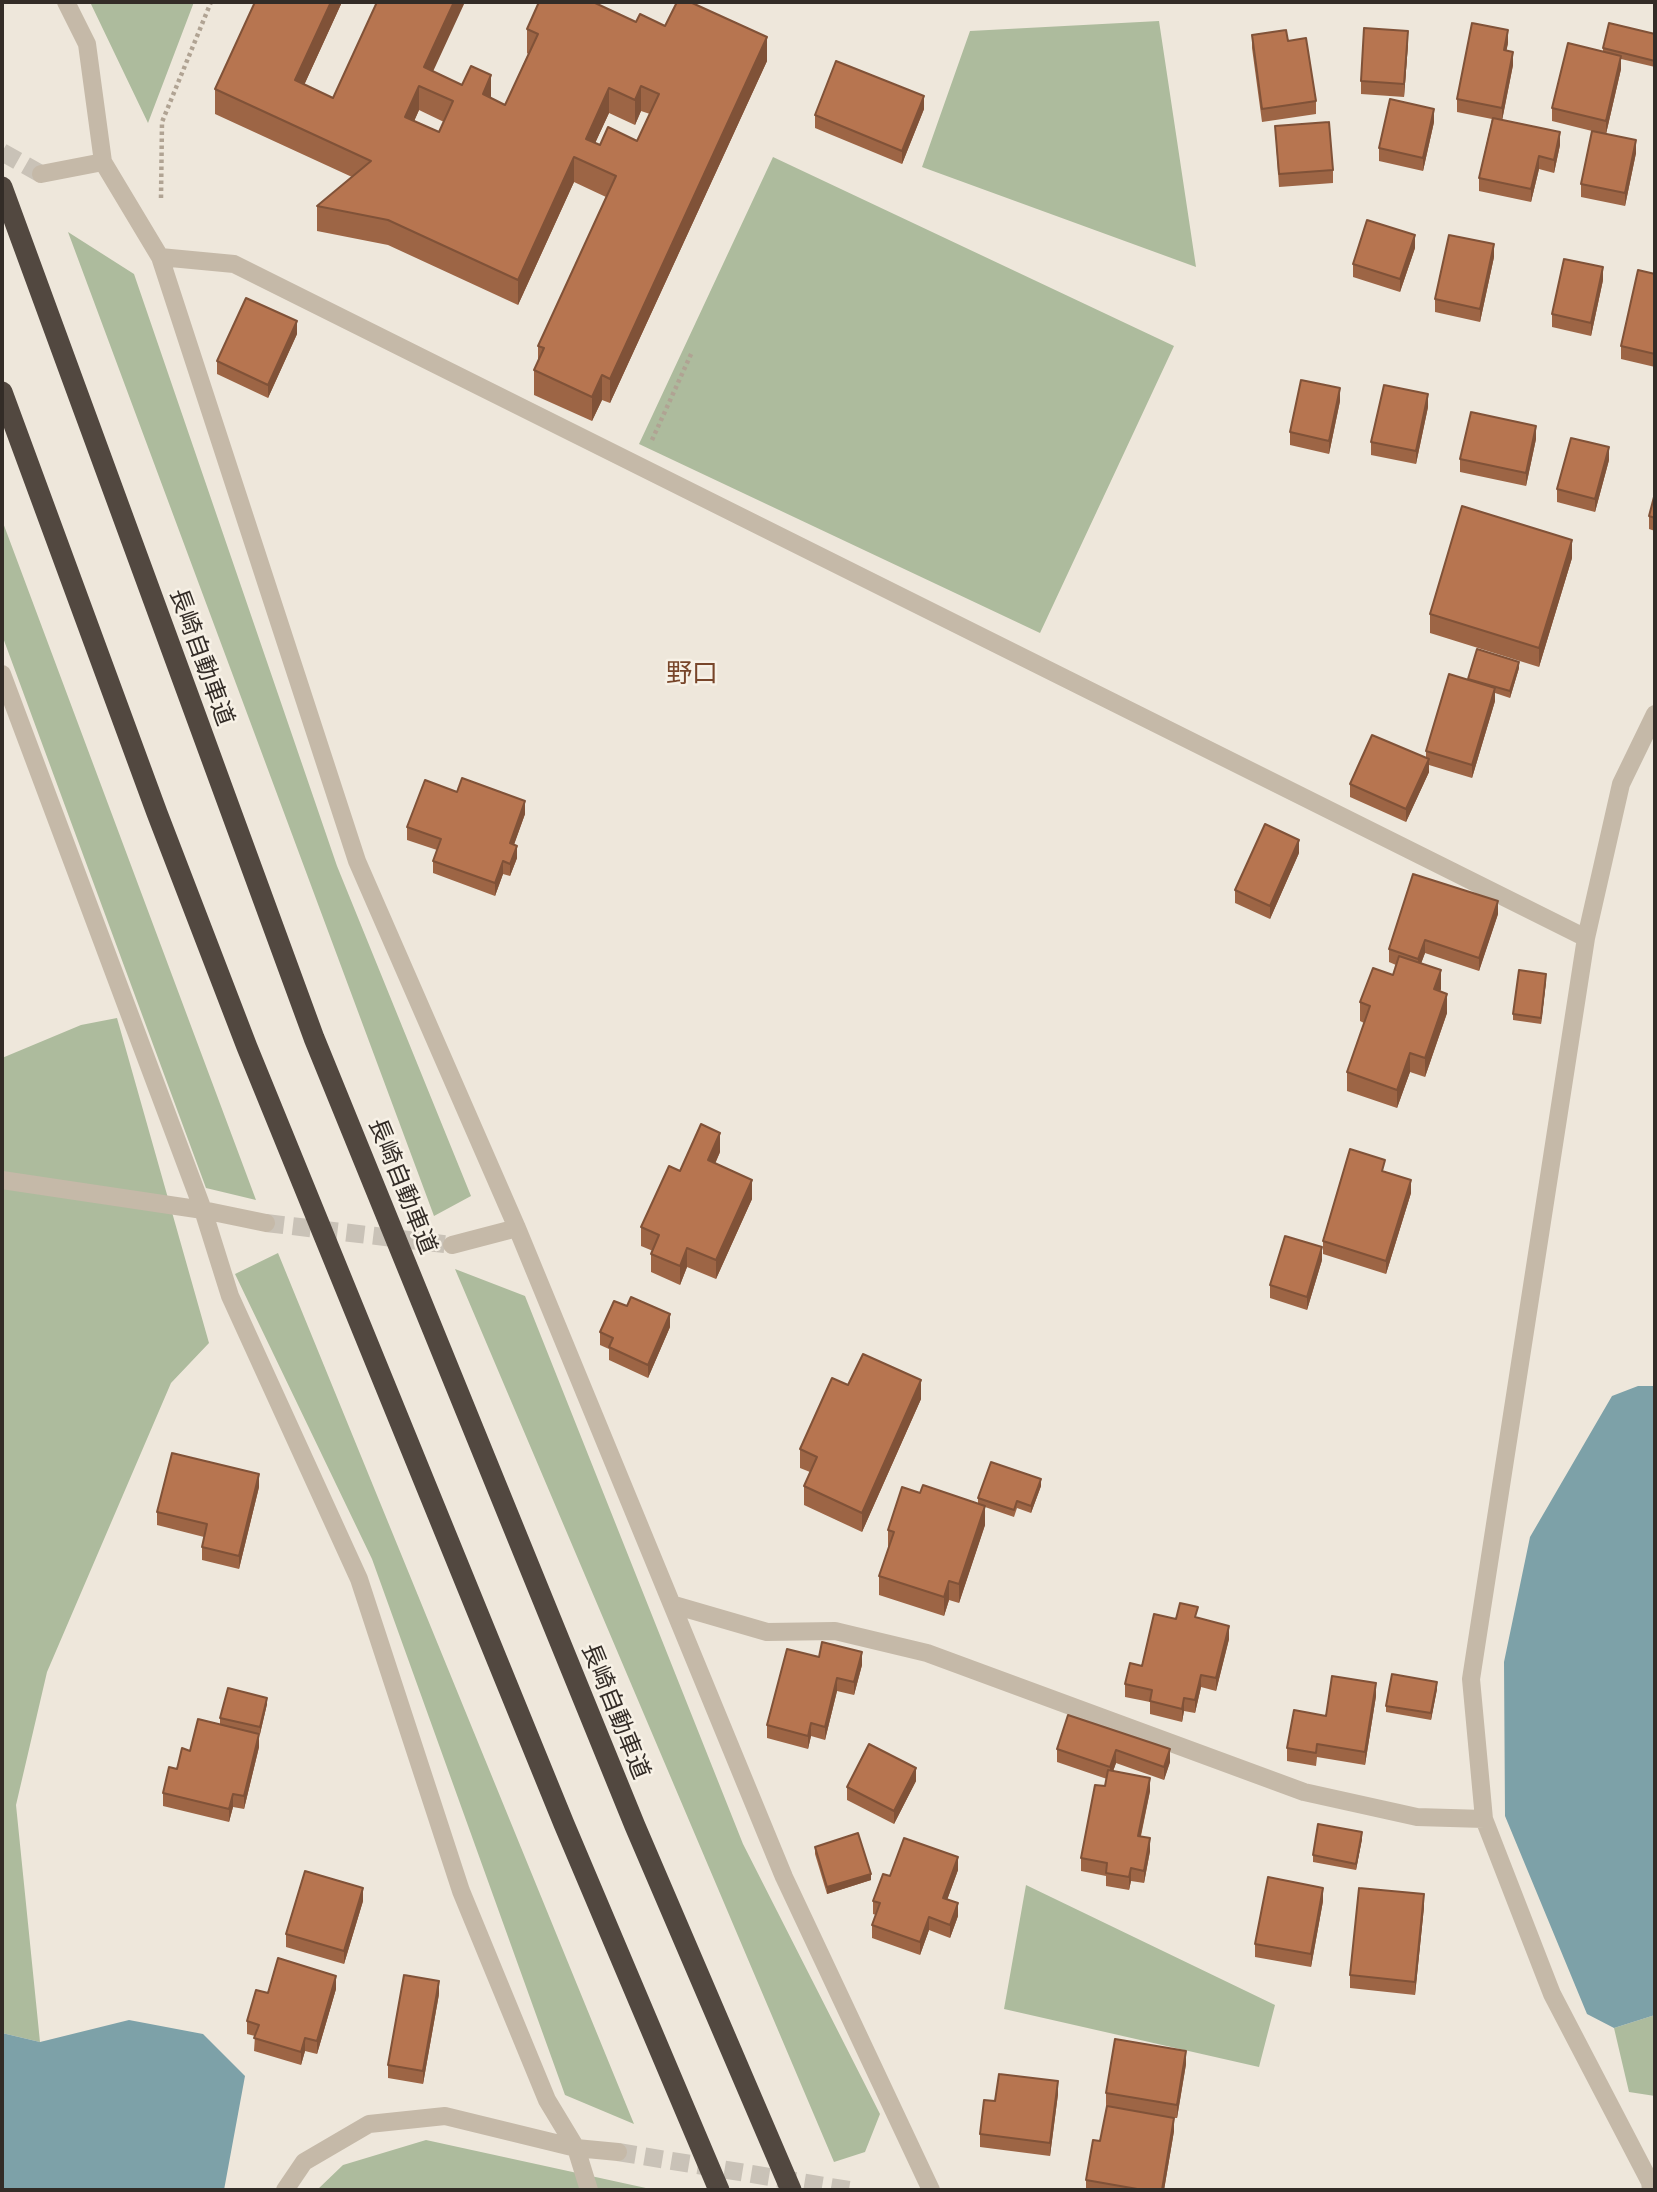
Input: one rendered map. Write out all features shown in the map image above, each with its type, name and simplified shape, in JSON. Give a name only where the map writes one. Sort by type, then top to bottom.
[{"type":"highway","name":"長崎自動車道","points":[[2,187],[314,1038],[635,1826],[791,2190]]},
{"type":"highway","points":[[2,392],[157,813],[247,1047],[564,1824],[719,2190]]},
{"type":"street","points":[[66,2],[87,44],[103,162],[160,257],[357,861],[517,1228],[785,1877],[930,2190]]},
{"type":"street","points":[[41,174],[103,162]]},
{"type":"street","points":[[160,257],[234,264],[1586,938]]},
{"type":"street","points":[[2,674],[203,1210],[230,1296],[359,1579],[461,1891],[547,2100],[576,2148],[589,2190]]},
{"type":"street","points":[[1651,2190],[1650,2182],[1552,1994],[1484,1819],[1471,1679],[1586,938],[1621,784],[1655,714]]},
{"type":"street","points":[[2,1180],[203,1210],[266,1223]]},
{"type":"street","points":[[452,1245],[517,1228]]},
{"type":"street","points":[[674,1605],[767,1632],[835,1631],[927,1653],[1304,1792],[1417,1817],[1484,1819]]},
{"type":"street","points":[[285,2190],[304,2162],[369,2124],[445,2116],[576,2148],[618,2152]]},
{"type":"path","points":[[161,203],[162,122],[211,2]]},
{"type":"path","points":[[640,467],[692,352]]},
{"type":"green space","points":[[90,2],[194,2],[148,123]]},
{"type":"green space","points":[[1159,21],[1196,267],[922,167],[970,31]]},
{"type":"green space","points":[[773,157],[1174,346],[1040,633],[639,444]]},
{"type":"green space","points":[[68,232],[134,274],[337,866],[471,1196],[434,1216]]},
{"type":"green space","points":[[2,520],[256,1200],[206,1188],[2,635]]},
{"type":"green space","points":[[117,1018],[209,1343],[171,1383],[47,1672],[16,1805],[40,2042],[2,2033],[2,1058],[81,1025]]},
{"type":"green space","points":[[278,1253],[634,2124],[565,2095],[372,1559],[235,1274]]},
{"type":"green space","points":[[455,1269],[525,1296],[743,1844],[880,2114],[865,2152],[834,2162]]},
{"type":"green space","points":[[1026,1885],[1275,2005],[1259,2067],[1004,2009]]},
{"type":"green space","points":[[1655,2015],[1655,2096],[1629,2092],[1614,2028]]},
{"type":"green space","points":[[426,2140],[655,2190],[317,2190],[343,2165]]},
{"type":"water","points":[[1638,1386],[1655,1386],[1655,2015],[1614,2028],[1587,2014],[1505,1816],[1504,1662],[1530,1537],[1612,1396]]},
{"type":"water","points":[[129,2020],[203,2034],[245,2076],[224,2190],[2,2190],[2,2033],[40,2042]]},
{"type":"building","points":[[255,2],[331,2],[295,80],[333,98],[377,2],[454,2],[424,67],[462,85],[471,66],[491,75],[483,94],[505,105],[538,34],[527,29],[539,2],[593,2],[636,22],[640,14],[665,26],[677,2],[690,2],[767,37],[610,379],[602,375],[592,397],[534,370],[544,348],[538,346],[616,176],[574,157],[518,280],[388,220],[317,206],[371,161],[215,89]],"holes":[[[419,86],[453,101],[439,132],[405,117]],[[641,86],[659,94],[637,141],[608,127],[600,145],[586,139],[609,88],[635,100]]]},
{"type":"building","points":[[1472,23],[1508,30],[1504,50],[1513,52],[1502,108],[1457,99]]},
{"type":"building","points":[[1609,23],[1655,34],[1655,61],[1603,48]]},
{"type":"building","points":[[1364,28],[1408,31],[1404,84],[1361,81]]},
{"type":"building","points":[[1286,30],[1288,41],[1306,38],[1316,101],[1262,109],[1252,35]]},
{"type":"building","points":[[1568,43],[1621,56],[1606,121],[1552,108]]},
{"type":"building","points":[[836,61],[924,96],[902,151],[815,115]]},
{"type":"building","points":[[1390,99],[1434,109],[1423,158],[1379,148]]},
{"type":"building","points":[[1493,118],[1560,132],[1554,160],[1539,156],[1531,189],[1479,178]]},
{"type":"building","points":[[1329,122],[1333,170],[1279,174],[1275,126]]},
{"type":"building","points":[[1592,131],[1636,140],[1625,193],[1581,184]]},
{"type":"building","points":[[1367,220],[1415,235],[1400,279],[1353,264]]},
{"type":"building","points":[[1449,235],[1494,244],[1480,309],[1435,299]]},
{"type":"building","points":[[1564,259],[1603,267],[1591,323],[1552,314]]},
{"type":"building","points":[[1638,270],[1655,274],[1655,354],[1621,346]]},
{"type":"building","points":[[246,298],[297,321],[268,385],[217,361]]},
{"type":"building","points":[[1301,380],[1340,388],[1329,441],[1290,432]]},
{"type":"building","points":[[1384,385],[1428,394],[1416,451],[1371,442]]},
{"type":"building","points":[[1471,412],[1536,426],[1526,473],[1460,459]]},
{"type":"building","points":[[1571,438],[1609,447],[1595,499],[1557,489]]},
{"type":"building","points":[[1655,493],[1655,518],[1649,516]]},
{"type":"building","points":[[1462,506],[1572,540],[1539,648],[1430,614]]},
{"type":"building","points":[[1477,649],[1519,662],[1510,691],[1468,679]]},
{"type":"building","points":[[1449,674],[1495,688],[1472,765],[1426,751]]},
{"type":"building","points":[[1372,735],[1429,759],[1406,809],[1350,784]]},
{"type":"building","points":[[462,778],[525,801],[510,843],[517,846],[510,864],[503,861],[495,883],[433,861],[441,839],[407,827],[425,780],[457,792]]},
{"type":"building","points":[[1265,824],[1299,840],[1270,906],[1235,890]]},
{"type":"building","points":[[1413,874],[1498,901],[1479,958],[1425,940],[1418,959],[1389,949]]},
{"type":"building","points":[[1399,956],[1441,970],[1434,989],[1447,994],[1425,1058],[1410,1053],[1397,1090],[1347,1072],[1370,1006],[1360,1002],[1373,968],[1393,975]]},
{"type":"building","points":[[1519,970],[1546,974],[1541,1018],[1513,1014]]},
{"type":"building","points":[[701,1124],[720,1133],[708,1160],[752,1180],[716,1260],[687,1248],[680,1266],[651,1254],[659,1235],[641,1227],[669,1166],[680,1171]]},
{"type":"building","points":[[1350,1149],[1385,1160],[1382,1171],[1411,1180],[1386,1261],[1323,1241]]},
{"type":"building","points":[[1285,1236],[1322,1247],[1307,1297],[1270,1285]]},
{"type":"building","points":[[631,1297],[670,1314],[648,1365],[609,1347],[613,1338],[600,1332],[614,1301],[627,1306]]},
{"type":"building","points":[[863,1354],[921,1380],[862,1513],[804,1486],[817,1457],[800,1449],[832,1378],[848,1385]]},
{"type":"building","points":[[172,1453],[259,1474],[239,1556],[202,1547],[207,1524],[157,1512]]},
{"type":"building","points":[[991,1462],[1041,1479],[1031,1506],[1017,1501],[1014,1510],[978,1498]]},
{"type":"building","points":[[923,1485],[985,1506],[959,1584],[949,1581],[944,1597],[879,1576],[894,1532],[888,1530],[902,1487],[920,1493]]},
{"type":"building","points":[[1180,1603],[1198,1607],[1195,1617],[1229,1626],[1216,1678],[1201,1675],[1195,1700],[1184,1698],[1182,1709],[1150,1701],[1152,1690],[1125,1684],[1130,1663],[1142,1666],[1154,1614],[1176,1619]]},
{"type":"building","points":[[822,1642],[862,1652],[854,1682],[837,1678],[825,1727],[811,1723],[808,1736],[767,1725],[787,1649],[819,1657]]},
{"type":"building","points":[[1392,1674],[1437,1682],[1431,1713],[1386,1706]]},
{"type":"building","points":[[1332,1676],[1376,1683],[1365,1752],[1317,1744],[1316,1753],[1287,1748],[1294,1710],[1326,1716]]},
{"type":"building","points":[[228,1688],[267,1698],[260,1727],[220,1718]]},
{"type":"building","points":[[1068,1715],[1170,1749],[1164,1767],[1116,1750],[1110,1767],[1057,1749]]},
{"type":"building","points":[[198,1719],[259,1734],[244,1796],[233,1794],[229,1809],[163,1793],[169,1767],[177,1769],[182,1748],[190,1751]]},
{"type":"building","points":[[869,1744],[916,1768],[894,1811],[847,1787]]},
{"type":"building","points":[[1108,1770],[1150,1778],[1138,1836],[1150,1838],[1144,1871],[1131,1868],[1129,1877],[1106,1873],[1107,1863],[1081,1858],[1095,1785],[1105,1786]]},
{"type":"building","points":[[1318,1824],[1362,1832],[1356,1864],[1313,1855]]},
{"type":"building","points":[[858,1833],[871,1874],[827,1887],[815,1847]]},
{"type":"building","points":[[904,1838],[958,1857],[943,1898],[958,1903],[950,1925],[929,1917],[920,1942],[872,1925],[880,1903],[873,1901],[883,1874],[890,1876]]},
{"type":"building","points":[[305,1871],[363,1888],[344,1951],[286,1934]]},
{"type":"building","points":[[1268,1877],[1323,1888],[1311,1954],[1255,1944]]},
{"type":"building","points":[[1359,1888],[1424,1894],[1415,1982],[1350,1975]]},
{"type":"building","points":[[278,1958],[336,1976],[317,2041],[305,2038],[301,2052],[254,2038],[259,2025],[247,2021],[256,1990],[268,1993]]},
{"type":"building","points":[[404,1975],[439,1981],[423,2071],[388,2065]]},
{"type":"building","points":[[1115,2039],[1186,2051],[1177,2105],[1106,2093]]},
{"type":"building","points":[[999,2074],[1058,2081],[1050,2143],[980,2134],[984,2100],[995,2101]]},
{"type":"building","points":[[1107,2106],[1174,2118],[1162,2190],[1143,2190],[1086,2180],[1093,2140],[1100,2141]]},
{"type":"tunnel","points":[[2,152],[41,174]]},
{"type":"tunnel","points":[[266,1223],[452,1245]]},
{"type":"tunnel","points":[[618,2152],[849,2190]]},
{"type":"district","name":"野口","points":[[692,673]]}]
